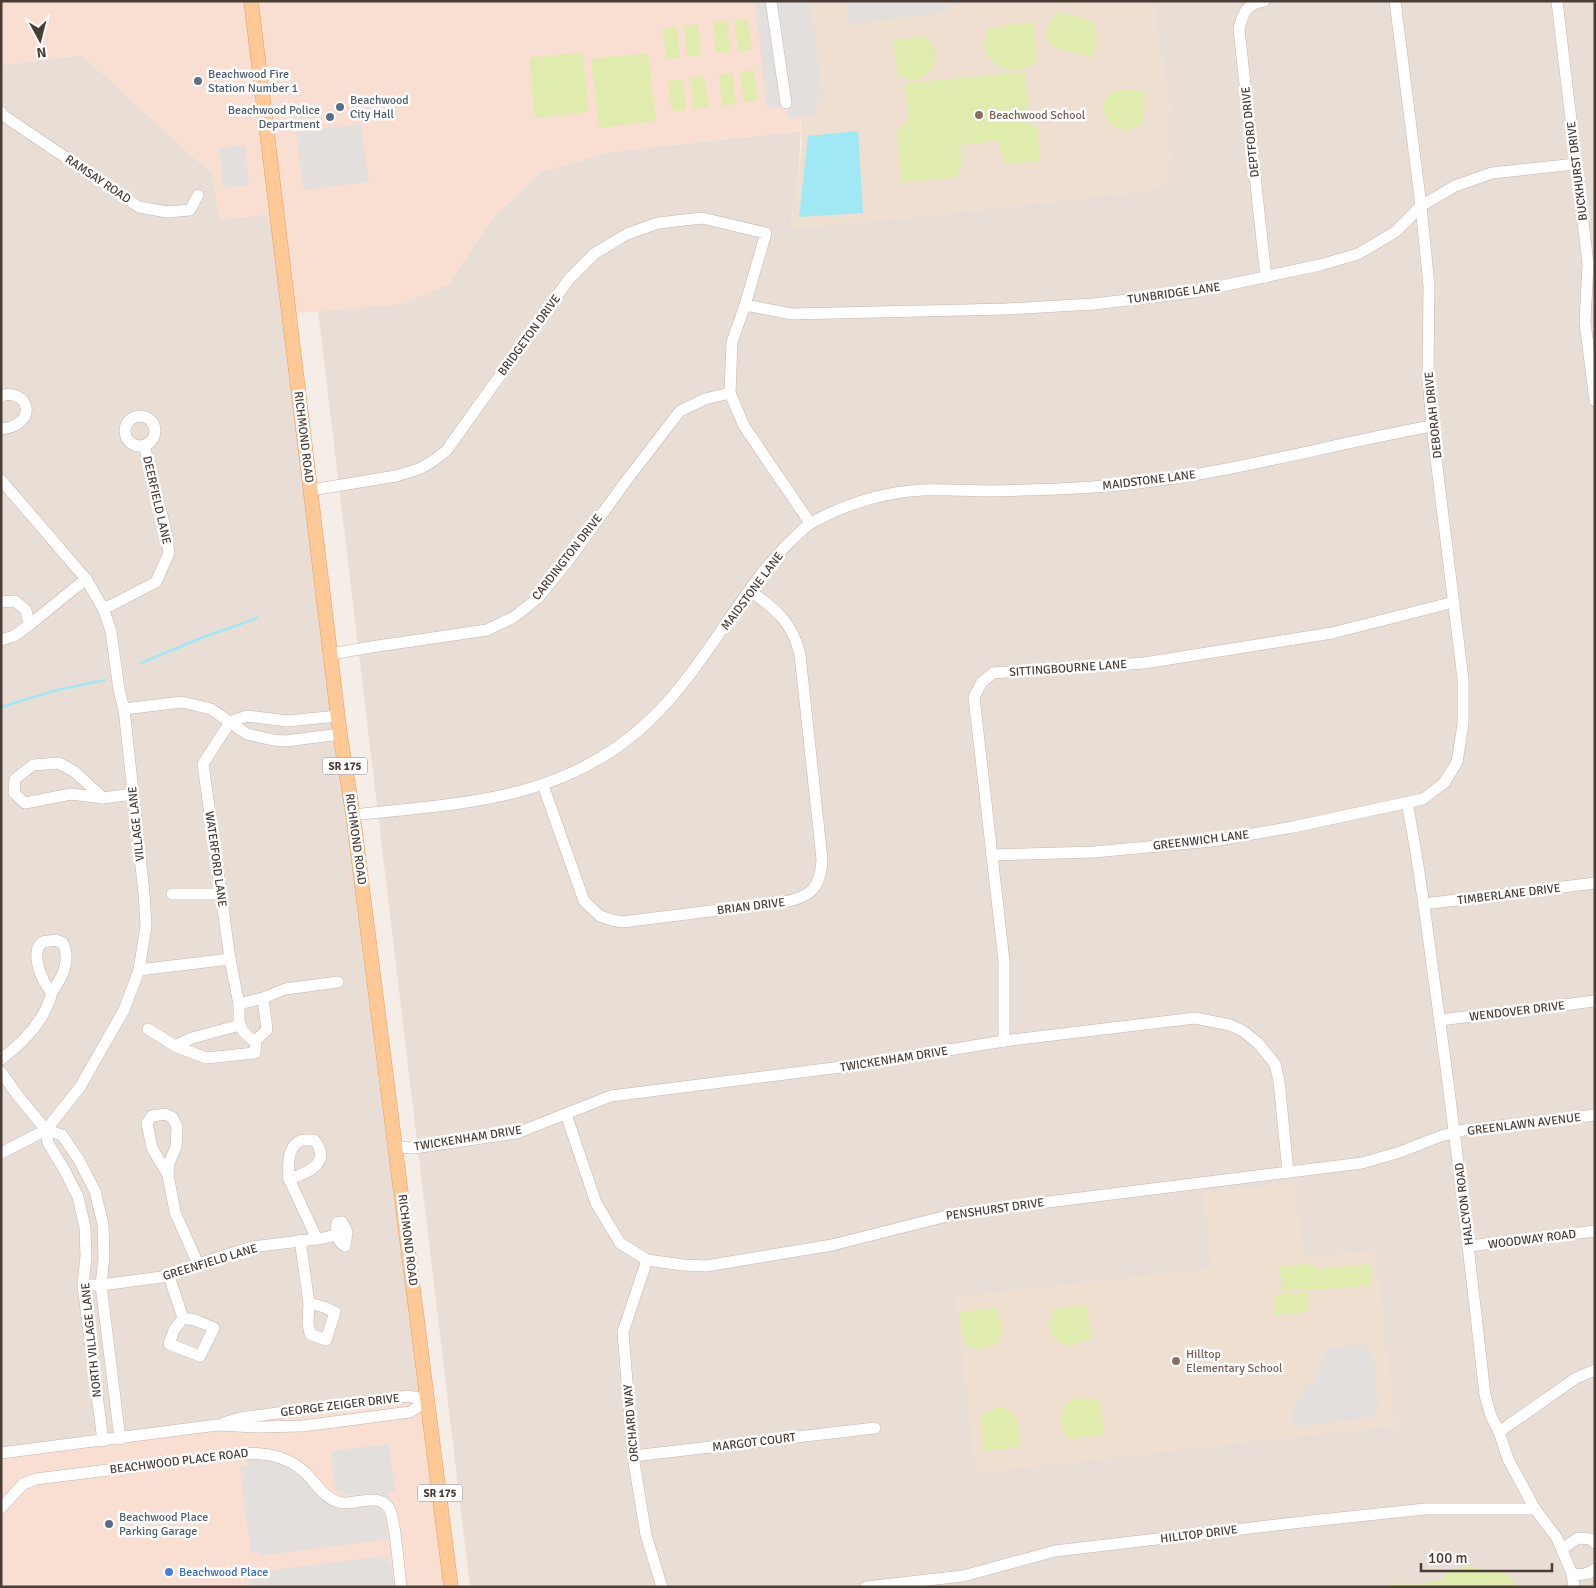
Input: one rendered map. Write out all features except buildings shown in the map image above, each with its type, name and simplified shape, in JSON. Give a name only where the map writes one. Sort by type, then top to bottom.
[{"type":"main road","name":"RICHMOND ROAD","points":[[251,1],[340,734],[353,815],[451,1587]]},
{"type":"street","points":[[771,1],[786,103]]},
{"type":"street","name":"DEPTFORD DRIVE","points":[[1264,1],[1256,2],[1243,12],[1239,29],[1266,277]]},
{"type":"street","name":"DEBORAH DRIVE","points":[[1395,1],[1421,206],[1429,286],[1428,376],[1432,426],[1461,653],[1464,698],[1460,749],[1457,762],[1444,783],[1435,791],[1423,799],[1408,803]]},
{"type":"street","name":"BUCKHURST DRIVE","points":[[1557,1],[1588,264],[1585,322],[1595,401]]},
{"type":"street","name":"RAMSAY ROAD","points":[[1,112],[4,116],[140,207],[168,212],[190,210],[198,195]]},
{"type":"street","name":"TUNBRIDGE LANE","points":[[745,305],[792,314],[1006,309],[1094,304],[1174,294],[1320,266],[1358,254],[1395,232],[1421,206],[1455,186],[1492,173],[1576,164]]},
{"type":"street","name":"BRIDGETON DRIVE","points":[[311,490],[396,476],[419,469],[433,462],[446,451],[569,278],[594,254],[627,234],[658,223],[702,218],[766,233],[745,305]]},
{"type":"street","points":[[745,305],[732,342],[730,393],[744,426],[810,523]]},
{"type":"street","name":"CARDINGTON DRIVE","points":[[331,654],[487,630],[514,617],[538,598],[568,561],[626,480],[680,411],[705,399],[730,393]]},
{"type":"street","points":[[1,396],[6,394],[19,396],[26,409],[25,416],[20,423],[10,428],[1,429]]},
{"type":"street","name":"MAIDSTONE LANE","points":[[353,815],[512,794],[544,785],[582,768],[613,750],[652,718],[689,677],[779,552],[810,523],[862,501],[883,495],[921,490],[1046,489],[1128,484],[1248,466],[1377,436],[1432,426]]},
{"type":"street","name":"DEERFIELD LANE","points":[[103,608],[156,582],[170,554],[144,445]]},
{"type":"street","name":"VILLAGE LANE","points":[[1,480],[86,578],[103,608],[112,631],[119,690],[124,709],[146,926],[139,970],[124,1010],[80,1087],[46,1130],[1,1153]]},
{"type":"street","points":[[1,640],[14,636],[86,578]]},
{"type":"street","name":"BRIAN DRIVE","points":[[544,785],[584,902],[600,916],[622,922],[784,902],[800,898],[813,890],[822,872],[822,859],[800,655],[793,634],[785,620],[775,610],[750,592]]},
{"type":"street","points":[[1,602],[14,601],[26,610],[29,625]]},
{"type":"street","name":"SITTINGBOURNE LANE","points":[[1004,1041],[1004,961],[974,697],[982,682],[993,673],[1144,663],[1332,632],[1454,602]]},
{"type":"street","points":[[124,709],[182,702],[212,709],[247,734],[280,741],[340,734]]},
{"type":"street","points":[[230,722],[247,716],[287,721],[338,716]]},
{"type":"street","name":"WATERFORD LANE","points":[[230,722],[203,764],[230,959],[239,1004],[240,1025]]},
{"type":"street","points":[[103,798],[75,772],[59,763],[32,765],[15,779],[14,793],[26,802],[71,794],[103,798],[133,794]]},
{"type":"street","name":"GREENWICH LANE","points":[[992,855],[1094,852],[1212,841],[1293,827],[1408,803]]},
{"type":"street","name":"HALCYON ROAD","points":[[1408,803],[1417,850],[1440,1020],[1469,1246],[1485,1395],[1491,1416],[1508,1458],[1535,1509],[1557,1538],[1572,1574],[1574,1587]]},
{"type":"street","name":"TIMBERLANE DRIVE","points":[[1424,904],[1595,883]]},
{"type":"street","points":[[172,894],[221,894]]},
{"type":"street","points":[[139,970],[230,959]]},
{"type":"street","points":[[239,1004],[263,998],[285,989],[338,982]]},
{"type":"street","points":[[1,1059],[22,1044],[41,1019],[50,1003],[52,992]]},
{"type":"street","points":[[148,1029],[175,1046],[206,1058],[255,1053],[256,1040],[267,1030],[263,998]]},
{"type":"street","name":"WENDOVER DRIVE","points":[[1440,1020],[1595,1001]]},
{"type":"street","name":"TWICKENHAM DRIVE","points":[[396,1147],[414,1148],[517,1133],[612,1096],[849,1066],[1004,1041],[1195,1018],[1230,1025],[1243,1031],[1258,1043],[1275,1064],[1279,1081],[1288,1172]]},
{"type":"street","points":[[175,1046],[192,1038],[240,1025],[251,1039],[256,1040]]},
{"type":"street","points":[[1,1072],[46,1130]]},
{"type":"street","points":[[168,1175],[152,1148],[147,1123],[152,1116],[165,1114],[172,1117],[177,1126],[176,1147],[169,1163],[168,1175],[175,1212],[198,1264]]},
{"type":"street","name":"PENSHURST DRIVE","points":[[566,1114],[596,1203],[620,1242],[648,1260],[706,1266],[832,1244],[958,1212],[1362,1163],[1400,1152],[1441,1136],[1454,1134]]},
{"type":"street","name":"GREENLAWN AVENUE","points":[[1454,1134],[1464,1130],[1595,1115]]},
{"type":"street","name":"NORTH VILLAGE LANE","points":[[103,1441],[83,1285],[86,1256],[85,1227],[78,1197],[48,1143],[46,1130],[62,1135],[79,1160],[95,1191],[103,1224],[104,1257],[101,1285],[120,1439]]},
{"type":"street","points":[[289,1179],[317,1239]]},
{"type":"street","name":"WOODWAY ROAD","points":[[1469,1246],[1595,1231]]},
{"type":"street","name":"GREENFIELD LANE","points":[[83,1285],[101,1285],[169,1276],[198,1264],[252,1247],[317,1239],[336,1234]]},
{"type":"street","points":[[300,1240],[309,1303]]},
{"type":"street","name":"ORCHARD WAY","points":[[648,1260],[623,1332],[633,1456],[646,1534],[662,1587]]},
{"type":"street","points":[[169,1276],[183,1318]]},
{"type":"street","points":[[1499,1432],[1576,1378],[1595,1370]]},
{"type":"street","name":"GEORGE ZEIGER DRIVE","points":[[1,1453],[217,1425],[257,1427],[302,1426],[336,1422],[410,1412],[428,1400]]},
{"type":"street","name":"MARGOT COURT","points":[[633,1456],[875,1428]]},
{"type":"street","name":"BEACHWOOD PLACE ROAD","points":[[1,1508],[7,1497],[25,1483],[36,1479],[244,1453],[263,1453],[278,1456],[301,1468],[323,1494],[334,1501],[342,1503],[378,1500],[386,1505],[392,1516],[401,1587]]},
{"type":"street","name":"HILLTOP DRIVE","points":[[866,1587],[963,1576],[1054,1551],[1426,1509],[1535,1509]]},
{"type":"street","points":[[1584,1538],[1595,1531]]},
{"type":"street","points":[[1562,1549],[1578,1538],[1584,1538],[1595,1543]]},
{"type":"street","points":[[1572,1574],[1582,1575],[1593,1572]]},
{"type":"shaded area","points":[[1,1],[783,1],[801,131],[610,152],[541,172],[493,218],[449,284],[403,304],[289,314],[276,213],[220,220],[212,174],[82,55],[1,65]]},
{"type":"shaded area","name":"Beachwood School","points":[[755,1],[1151,1],[1170,112],[1170,152],[1165,183],[1152,190],[892,219],[790,228],[802,142],[800,117],[789,118],[787,105],[767,108]]},
{"type":"shaded area","points":[[755,1],[811,1],[823,102],[816,103],[817,115],[789,118],[787,106],[767,108]]},
{"type":"shaded area","points":[[847,1],[964,1],[964,4],[950,6],[950,12],[849,24]]},
{"type":"shaded area","points":[[1151,1],[1595,1],[1595,1587],[470,1587],[318,310],[448,284],[493,218],[541,172],[610,152],[801,131],[798,181],[790,228],[892,219],[1152,190],[1165,183],[1170,152],[1170,112]]},
{"type":"shaded area","points":[[82,55],[212,174],[220,220],[276,213],[428,1400],[1,1453],[1,65]]},
{"type":"shaded area","points":[[361,124],[369,182],[304,190],[296,132]]},
{"type":"shaded area","points":[[245,145],[249,185],[223,188],[219,148]]},
{"type":"shaded area","name":"Hilltop Elementary School","points":[[1295,1183],[1303,1258],[1375,1250],[1395,1426],[976,1473],[956,1297],[1212,1268],[1203,1193]]},
{"type":"shaded area","points":[[1367,1344],[1368,1352],[1372,1349],[1379,1408],[1374,1409],[1373,1417],[1294,1427],[1292,1410],[1308,1385],[1316,1379],[1318,1367],[1325,1357],[1324,1348]]},
{"type":"shaded area","points":[[428,1400],[451,1587],[1,1587],[1,1453],[240,1418]]},
{"type":"shaded area","points":[[389,1444],[395,1491],[388,1493],[391,1501],[377,1494],[339,1495],[343,1491],[336,1491],[331,1451]]},
{"type":"shaded area","points":[[260,1459],[275,1462],[296,1473],[316,1494],[332,1507],[344,1510],[373,1506],[380,1508],[385,1514],[388,1539],[259,1556],[258,1552],[251,1553],[240,1467],[247,1466],[245,1460]]},
{"type":"shaded area","points":[[387,1556],[388,1563],[391,1561],[394,1587],[250,1587],[249,1579],[255,1579],[255,1572]]},
{"type":"green space","points":[[1055,13],[1073,15],[1095,23],[1096,41],[1093,57],[1056,48],[1047,43],[1046,31]]},
{"type":"green space","points":[[748,19],[752,50],[738,51],[734,20]]},
{"type":"green space","points":[[727,21],[730,52],[716,53],[713,23]]},
{"type":"green space","points":[[1033,22],[1037,61],[1027,68],[1016,71],[1002,68],[990,59],[984,46],[985,38],[990,28]]},
{"type":"green space","points":[[698,24],[701,55],[687,57],[684,26]]},
{"type":"green space","points":[[677,27],[680,58],[666,60],[663,29]]},
{"type":"green space","points":[[924,36],[934,49],[934,67],[918,79],[898,76],[893,40]]},
{"type":"green space","points":[[582,52],[589,112],[535,118],[529,58]]},
{"type":"green space","points":[[648,53],[656,121],[599,128],[591,59]]},
{"type":"green space","points":[[754,70],[758,101],[744,103],[740,72]]},
{"type":"green space","points":[[1025,72],[1029,125],[1037,127],[1040,161],[1007,164],[999,149],[1000,141],[960,145],[962,163],[957,177],[902,183],[896,131],[908,121],[905,83]]},
{"type":"green space","points":[[733,73],[736,104],[722,106],[719,75]]},
{"type":"green space","points":[[704,76],[708,107],[694,109],[690,78]]},
{"type":"green space","points":[[683,79],[686,110],[672,111],[668,81]]},
{"type":"green space","points":[[1144,90],[1144,123],[1130,130],[1114,127],[1105,116],[1103,109],[1107,96],[1116,91]]},
{"type":"green space","points":[[1370,1264],[1372,1285],[1318,1290],[1317,1288],[1307,1293],[1308,1312],[1275,1315],[1274,1295],[1307,1292],[1306,1289],[1282,1291],[1280,1268],[1282,1266],[1313,1265],[1316,1269]]},
{"type":"green space","points":[[1087,1305],[1091,1339],[1069,1346],[1055,1340],[1048,1325],[1054,1309]]},
{"type":"green space","points":[[995,1308],[1003,1329],[997,1343],[980,1349],[964,1344],[959,1312]]},
{"type":"green space","points":[[1077,1397],[1100,1400],[1104,1435],[1070,1439],[1066,1434],[1061,1423],[1063,1410],[1065,1404]]},
{"type":"green space","points":[[998,1406],[1006,1409],[1018,1421],[1019,1447],[984,1451],[980,1416]]},
{"type":"green space","points":[[1467,1566],[1497,1570],[1508,1574],[1518,1587],[1381,1587],[1393,1583],[1422,1583],[1442,1580],[1448,1571]]},
{"type":"water","points":[[858,131],[863,213],[799,217],[808,136]]},
{"type":"waterway","points":[[141,663],[201,638],[257,618]]},
{"type":"waterway","points":[[1,707],[57,690],[105,680]]},
{"type":"place","name":"Beachwood Fire Station Number 1","points":[[198,81]]},
{"type":"place","name":"Beachwood City Hall","points":[[340,107]]},
{"type":"place","name":"Beachwood School","points":[[979,115]]},
{"type":"place","name":"Beachwood Police Department","points":[[330,117]]},
{"type":"place","name":"Hilltop Elementary School","points":[[1176,1361]]},
{"type":"place","name":"Beachwood Place Parking Garage","points":[[109,1524]]},
{"type":"place","name":"Beachwood Place","points":[[169,1572]]}]
